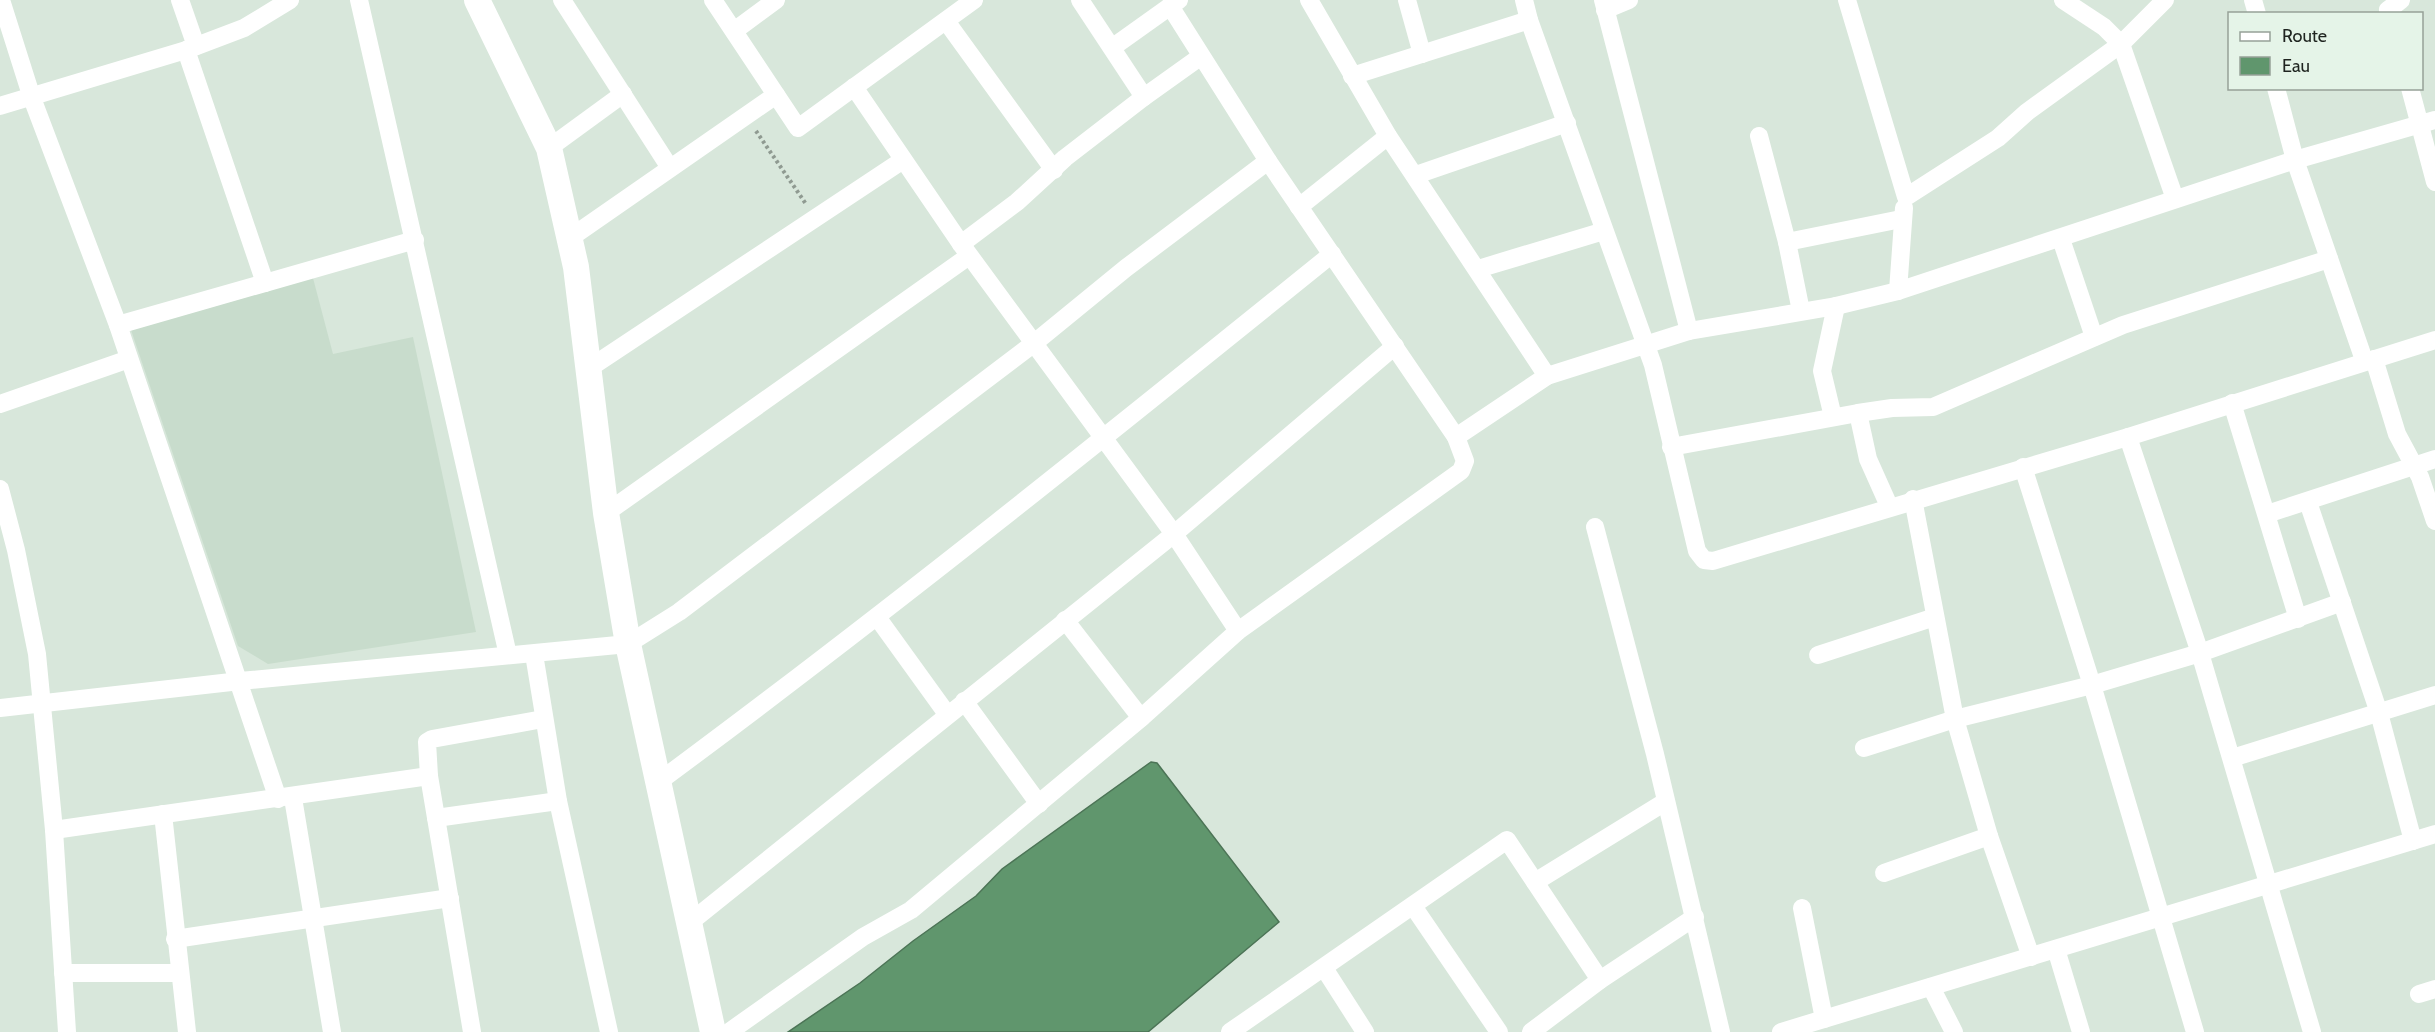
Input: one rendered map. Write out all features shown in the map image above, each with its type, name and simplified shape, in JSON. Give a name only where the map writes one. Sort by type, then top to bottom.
[{"type":"street","points":[[1,0],[32,98],[118,326],[240,681],[286,798],[312,920],[332,1032]]},
{"type":"street","points":[[180,0],[191,48],[265,283]]},
{"type":"street","points":[[0,106],[191,48],[244,28],[290,0]]},
{"type":"street","points":[[359,0],[508,655]]},
{"type":"street","points":[[477,0],[549,148],[570,238],[576,267],[606,513],[628,644],[713,1032]]},
{"type":"street","points":[[562,0],[670,168]]},
{"type":"street","points":[[713,0],[798,128],[975,0]]},
{"type":"street","points":[[734,31],[777,0]]},
{"type":"street","points":[[1080,0],[1144,97]]},
{"type":"street","points":[[1309,0],[1388,136],[1416,175],[1547,376]]},
{"type":"street","points":[[1407,0],[1422,54]]},
{"type":"street","points":[[1524,0],[1529,20],[1646,344],[1658,384],[1697,551],[1704,560],[1713,561],[1889,506],[2128,437],[2435,340]]},
{"type":"street","points":[[1629,0],[1604,5],[1689,331]]},
{"type":"street","points":[[1846,0],[1906,197],[1901,219],[1898,291]]},
{"type":"street","points":[[2064,0],[2104,27],[2121,44],[2175,199]]},
{"type":"street","points":[[1906,197],[1998,138],[2027,112],[2121,44],[2165,0]]},
{"type":"street","points":[[2388,12],[2401,0]]},
{"type":"street","points":[[729,1032],[863,937],[911,910],[1141,718],[1238,631],[1461,471],[1465,462],[1456,437],[1200,57],[1174,3],[1113,47]]},
{"type":"street","points":[[1352,76],[1529,20]]},
{"type":"street","points":[[946,21],[1054,170]]},
{"type":"street","points":[[606,513],[965,250],[1054,170],[1144,97],[1200,57]]},
{"type":"street","points":[[854,87],[965,250],[1174,534],[1238,631]]},
{"type":"street","points":[[2277,90],[2295,160],[2329,259],[2397,434],[2415,465],[2435,521]]},
{"type":"street","points":[[2411,90],[2427,122],[2435,182]]},
{"type":"street","points":[[549,148],[623,94]]},
{"type":"street","points":[[570,238],[776,95]]},
{"type":"street","points":[[1456,437],[1547,376],[1689,331],[1836,306],[1898,291],[2295,160],[2427,122]]},
{"type":"street","points":[[1416,175],[1567,123]]},
{"type":"street","points":[[1299,207],[1388,136]]},
{"type":"street","points":[[1760,136],[1787,242],[1801,311]]},
{"type":"street","points":[[588,369],[903,160]]},
{"type":"street","points":[[0,708],[240,681],[628,644],[679,612],[1033,344],[1126,268],[1268,161]]},
{"type":"street","points":[[1787,242],[1901,219]]},
{"type":"street","points":[[1478,269],[1604,231]]},
{"type":"street","points":[[2061,239],[2094,337]]},
{"type":"street","points":[[118,326],[415,240]]},
{"type":"street","points":[[657,783],[1103,440],[1332,254]]},
{"type":"street","points":[[1671,447],[1858,413],[1892,408],[1933,407],[2094,337],[2329,259]]},
{"type":"street","points":[[1833,417],[1822,371],[1836,306]]},
{"type":"street","points":[[688,924],[1174,534],[1395,346]]},
{"type":"street","points":[[0,404],[129,359]]},
{"type":"street","points":[[2232,403],[2298,619]]},
{"type":"street","points":[[1858,413],[1868,459],[1889,506]]},
{"type":"street","points":[[2128,437],[2200,653],[2312,1032]]},
{"type":"street","points":[[2267,514],[2435,459]]},
{"type":"street","points":[[2023,467],[2092,686],[2195,1032]]},
{"type":"street","points":[[0,489],[30,612],[54,830],[67,1032]]},
{"type":"street","points":[[1913,499],[1955,719],[1989,836],[2031,957]]},
{"type":"street","points":[[2308,502],[2379,713],[2413,841]]},
{"type":"street","points":[[1595,527],[1656,754],[1665,802],[1695,917],[1721,1032]]},
{"type":"street","points":[[1864,748],[1955,719],[2092,686],[2200,653],[2342,602]]},
{"type":"street","points":[[877,616],[947,714]]},
{"type":"street","points":[[1818,656],[1935,617]]},
{"type":"street","points":[[1065,620],[1141,718]]},
{"type":"street","points":[[534,654],[558,801],[609,1032]]},
{"type":"street","points":[[2232,758],[2435,695]]},
{"type":"street","points":[[964,701],[1039,804]]},
{"type":"street","points":[[472,1032],[429,776],[427,742],[432,739],[543,719]]},
{"type":"street","points":[[54,830],[429,776]]},
{"type":"street","points":[[436,818],[558,801]]},
{"type":"street","points":[[1535,882],[1665,802]]},
{"type":"street","points":[[163,814],[187,1032]]},
{"type":"street","points":[[1781,1032],[1817,1025],[1930,987],[2435,834]]},
{"type":"street","points":[[1884,873],[1989,836]]},
{"type":"street","points":[[1230,1032],[1507,840],[1600,980]]},
{"type":"street","points":[[175,939],[450,898]]},
{"type":"street","points":[[1413,906],[1499,1032]]},
{"type":"street","points":[[1802,908],[1817,1025]]},
{"type":"street","points":[[1531,1032],[1600,980],[1695,917]]},
{"type":"street","points":[[2056,949],[2081,1032]]},
{"type":"street","points":[[1324,968],[1365,1032]]},
{"type":"street","points":[[63,973],[179,973]]},
{"type":"street","points":[[1930,987],[1954,1032]]},
{"type":"path","points":[[746,116],[815,218]]},
{"type":"shaded area","points":[[313,278],[333,354],[413,337],[476,632],[268,664],[238,646],[131,330]]},
{"type":"water","points":[[1151,762],[1157,763],[1279,922],[1148,1032],[788,1032],[860,983],[976,896],[1002,869]]}]
